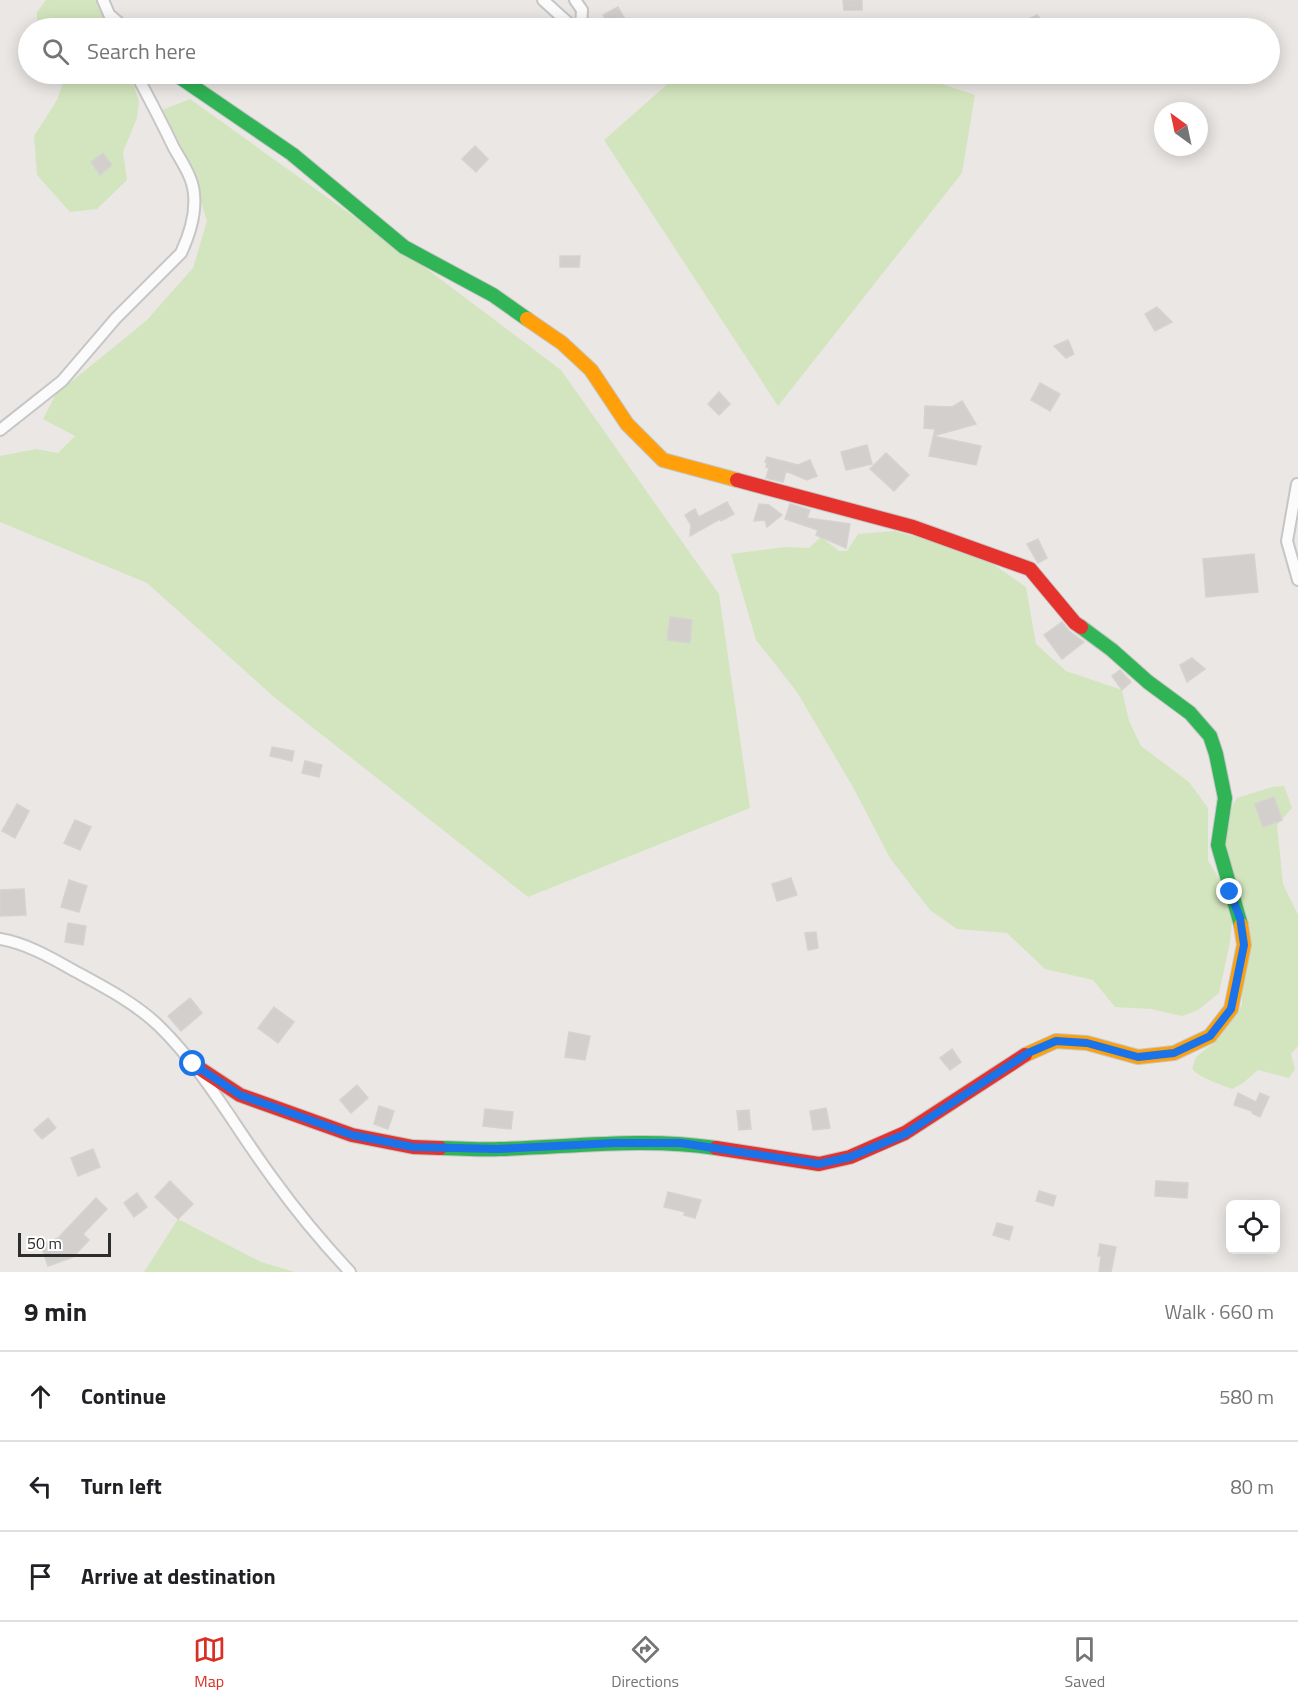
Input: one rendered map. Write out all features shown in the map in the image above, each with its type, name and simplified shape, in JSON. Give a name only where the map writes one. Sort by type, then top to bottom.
[{"type":"street","points":[[103,0],[111,18]]},
{"type":"street","points":[[543,0],[563,18]]},
{"type":"street","points":[[575,0],[582,10],[582,18]]},
{"type":"street","points":[[109,14],[114,18]]},
{"type":"street","points":[[0,430],[62,381],[116,318],[181,253],[186,243],[192,220],[194,189],[141,84]]},
{"type":"street","points":[[190,84],[292,153],[404,247],[494,294],[562,343],[591,370],[627,424],[663,460],[914,527],[1030,569],[1075,623],[1190,713],[1210,736],[1225,798],[1218,845],[1230,892],[1240,918],[1244,945],[1231,1009],[1210,1036],[1174,1053],[1138,1057],[1087,1043],[1056,1041],[1028,1053],[905,1134],[850,1157],[819,1164],[681,1143],[614,1143],[498,1149],[413,1147],[352,1135],[240,1095],[193,1064]]},
{"type":"street","points":[[1297,484],[1287,541],[1298,580]]},
{"type":"street","points":[[0,939],[8,940],[51,958],[125,999],[159,1026],[193,1064],[274,1181],[350,1272]]},
{"type":"green space","points":[[46,0],[97,0],[105,18],[37,18],[37,12]]},
{"type":"green space","points":[[63,84],[132,84],[134,86],[139,102],[137,118],[123,152],[127,180],[97,209],[70,212],[37,175],[34,136],[57,100]]},
{"type":"green space","points":[[668,84],[941,84],[975,95],[962,173],[778,406],[604,140]]},
{"type":"green space","points":[[190,99],[427,269],[561,370],[719,594],[750,808],[528,897],[274,697],[147,583],[0,522],[0,456],[36,449],[58,453],[75,436],[43,419],[56,394],[146,321],[193,268],[207,221],[187,157],[162,110]]},
{"type":"green space","points":[[894,531],[935,542],[993,564],[1026,587],[1036,644],[1066,671],[1122,690],[1129,721],[1141,746],[1189,782],[1208,808],[1208,861],[1234,902],[1230,942],[1219,993],[1198,1010],[1182,1016],[1151,1009],[1115,1007],[1093,980],[1045,969],[1007,933],[957,929],[930,910],[890,858],[853,787],[797,692],[756,640],[731,554],[785,547],[809,548],[821,537],[839,551],[847,551],[858,534]]},
{"type":"green space","points":[[1284,786],[1292,808],[1277,825],[1283,884],[1298,915],[1298,1046],[1291,1054],[1295,1069],[1289,1078],[1258,1070],[1232,1089],[1205,1078],[1192,1069],[1196,1057],[1217,1040],[1242,1005],[1242,974],[1223,844],[1228,812],[1237,798],[1272,787]]},
{"type":"green space","points":[[178,1219],[261,1262],[295,1272],[144,1272]]},
{"type":"building","points":[[843,0],[862,0],[862,10],[844,10]]},
{"type":"building","points":[[618,7],[624,18],[605,18],[603,15]]},
{"type":"building","points":[[475,146],[488,159],[476,172],[462,159]]},
{"type":"building","points":[[103,153],[112,165],[100,175],[91,162]]},
{"type":"building","points":[[560,256],[580,256],[579,267],[560,267]]},
{"type":"building","points":[[1157,307],[1172,322],[1155,331],[1145,314]]},
{"type":"building","points":[[1068,340],[1074,354],[1066,358],[1054,346]]},
{"type":"building","points":[[1040,383],[1060,394],[1050,411],[1031,400]]},
{"type":"building","points":[[719,392],[730,404],[719,415],[708,404]]},
{"type":"building","points":[[962,401],[976,424],[933,436],[935,429],[924,428],[925,406],[952,407]]},
{"type":"building","points":[[933,436],[981,446],[976,465],[929,456]]},
{"type":"building","points":[[867,445],[872,464],[846,470],[841,452]]},
{"type":"building","points":[[886,453],[909,475],[894,491],[870,469]]},
{"type":"building","points":[[767,457],[798,465],[810,460],[817,476],[807,480],[786,471],[783,482],[766,478],[769,468],[766,467],[765,462]]},
{"type":"building","points":[[727,502],[734,514],[690,536],[691,525],[685,515],[695,509],[699,517]]},
{"type":"building","points":[[759,504],[769,505],[782,515],[767,527],[765,520],[754,521]]},
{"type":"building","points":[[790,504],[810,510],[807,518],[850,524],[846,548],[816,535],[818,530],[785,519]]},
{"type":"building","points":[[1038,539],[1047,558],[1038,563],[1027,544]]},
{"type":"building","points":[[1254,554],[1258,592],[1206,597],[1203,559]]},
{"type":"building","points":[[670,617],[692,620],[690,643],[667,640]]},
{"type":"building","points":[[1062,622],[1069,631],[1084,642],[1062,659],[1044,635]]},
{"type":"building","points":[[1192,658],[1205,669],[1187,682],[1180,665]]},
{"type":"building","points":[[1120,670],[1131,682],[1122,690],[1112,676]]},
{"type":"building","points":[[272,747],[294,751],[292,761],[270,756]]},
{"type":"building","points":[[305,761],[322,765],[319,777],[302,773]]},
{"type":"building","points":[[1274,797],[1282,820],[1263,827],[1255,804]]},
{"type":"building","points":[[17,804],[29,811],[15,838],[2,831]]},
{"type":"building","points":[[75,820],[91,827],[80,850],[64,843]]},
{"type":"building","points":[[791,878],[797,895],[777,901],[772,884]]},
{"type":"building","points":[[69,880],[87,886],[79,912],[61,907]]},
{"type":"building","points":[[24,889],[26,915],[0,916],[0,890]]},
{"type":"building","points":[[68,923],[86,926],[83,945],[65,942]]},
{"type":"building","points":[[816,932],[818,948],[808,950],[805,933]]},
{"type":"building","points":[[190,998],[202,1013],[181,1031],[168,1016]]},
{"type":"building","points":[[274,1007],[294,1022],[278,1043],[258,1028]]},
{"type":"building","points":[[569,1032],[590,1036],[585,1060],[565,1057]]},
{"type":"building","points":[[952,1049],[961,1062],[950,1070],[940,1058]]},
{"type":"building","points":[[357,1085],[368,1098],[351,1113],[340,1100]]},
{"type":"building","points":[[1238,1093],[1256,1102],[1260,1093],[1269,1097],[1260,1117],[1252,1111],[1234,1105]]},
{"type":"building","points":[[379,1106],[394,1111],[388,1129],[374,1124]]},
{"type":"building","points":[[826,1108],[830,1128],[813,1130],[810,1111]]},
{"type":"building","points":[[485,1109],[513,1112],[511,1129],[483,1126]]},
{"type":"building","points":[[749,1110],[751,1129],[739,1130],[737,1111]]},
{"type":"building","points":[[48,1118],[56,1128],[42,1139],[34,1130]]},
{"type":"building","points":[[93,1149],[100,1167],[78,1176],[71,1158]]},
{"type":"building","points":[[170,1181],[193,1204],[178,1219],[155,1197]]},
{"type":"building","points":[[1156,1181],[1188,1183],[1187,1198],[1155,1196]]},
{"type":"building","points":[[1039,1191],[1056,1196],[1053,1206],[1036,1201]]},
{"type":"building","points":[[668,1192],[701,1200],[695,1218],[684,1215],[685,1212],[664,1207]]},
{"type":"building","points":[[137,1193],[147,1207],[134,1217],[124,1203]]},
{"type":"building","points":[[96,1198],[107,1209],[83,1234],[89,1240],[73,1257],[48,1266],[41,1245],[58,1238]]},
{"type":"building","points":[[997,1223],[1013,1227],[1009,1240],[993,1235]]},
{"type":"building","points":[[1100,1244],[1116,1247],[1111,1272],[1099,1272]]},
{"type":"traffic: fast","points":[[190,84],[292,154],[404,247],[493,295],[527,319]]},
{"type":"traffic: fast","points":[[1081,627],[1190,713],[1210,736],[1225,798],[1218,845],[1241,925]]},
{"type":"traffic: fast","points":[[440,1148],[492,1149],[635,1143],[716,1148]]},
{"type":"traffic: slow","points":[[527,319],[562,343],[591,370],[627,424],[663,460],[737,480]]},
{"type":"traffic: slow","points":[[1025,1055],[1056,1041],[1087,1043],[1138,1057],[1174,1053],[1210,1036],[1231,1009],[1244,945],[1241,925]]},
{"type":"traffic: jam","points":[[737,480],[913,527],[1030,569],[1075,623],[1081,627]]},
{"type":"traffic: jam","points":[[716,1148],[819,1164],[850,1157],[905,1133],[1025,1055]]},
{"type":"traffic: jam","points":[[193,1064],[240,1095],[352,1135],[413,1147],[440,1148]]},
{"type":"route","points":[[193,1064],[240,1095],[352,1135],[413,1147],[498,1149],[614,1143],[681,1143],[819,1164],[850,1157],[905,1134],[1028,1053],[1056,1041],[1087,1043],[1138,1057],[1174,1053],[1210,1036],[1231,1009],[1244,945],[1240,918],[1230,892]]}]
